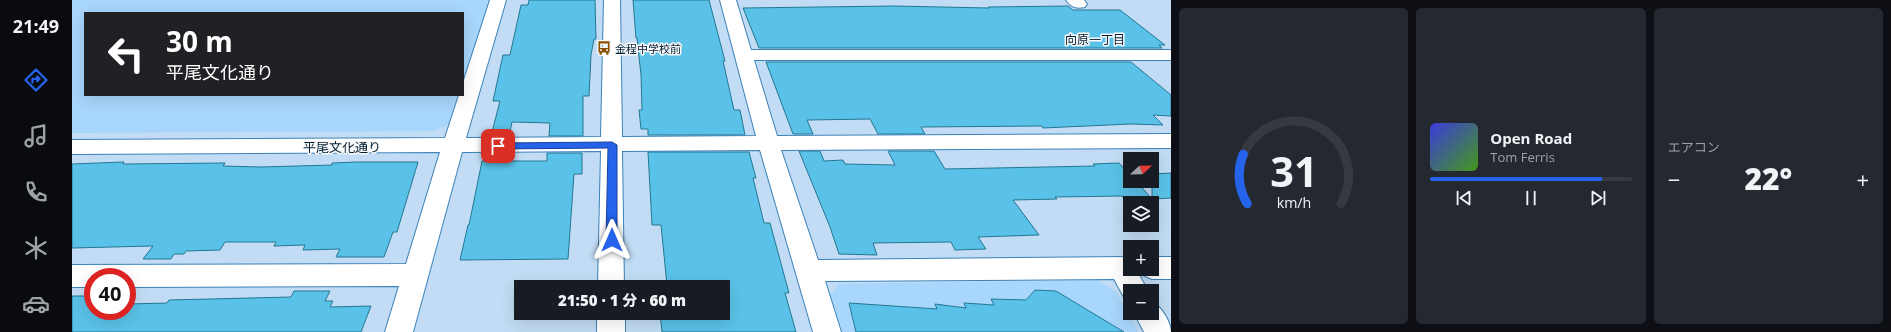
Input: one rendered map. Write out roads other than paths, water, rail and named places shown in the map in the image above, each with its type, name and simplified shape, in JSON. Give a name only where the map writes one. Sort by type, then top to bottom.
[{"type":"street","points":[[399,332],[453,146],[498,0]]},
{"type":"street","points":[[611,280],[612,0]]},
{"type":"street","points":[[728,0],[768,142],[827,332]]},
{"type":"street","points":[[743,56],[1138,52],[1171,55]]},
{"type":"street","points":[[1138,52],[1158,70]]},
{"type":"street","name":"平尾文化通り","points":[[72,147],[612,145],[768,142],[1171,141]]},
{"type":"street","points":[[808,271],[1123,268]]},
{"type":"street","points":[[1159,268],[1171,268]]},
{"type":"street","points":[[72,276],[416,275]]},
{"type":"street","points":[[611,320],[611,332]]},
{"type":"street","points":[[1152,320],[1159,332]]},
{"type":"place","name":"金程中学校前","points":[[604,48]]},
{"type":"district","name":"向原一丁目","points":[[1095,39]]}]
